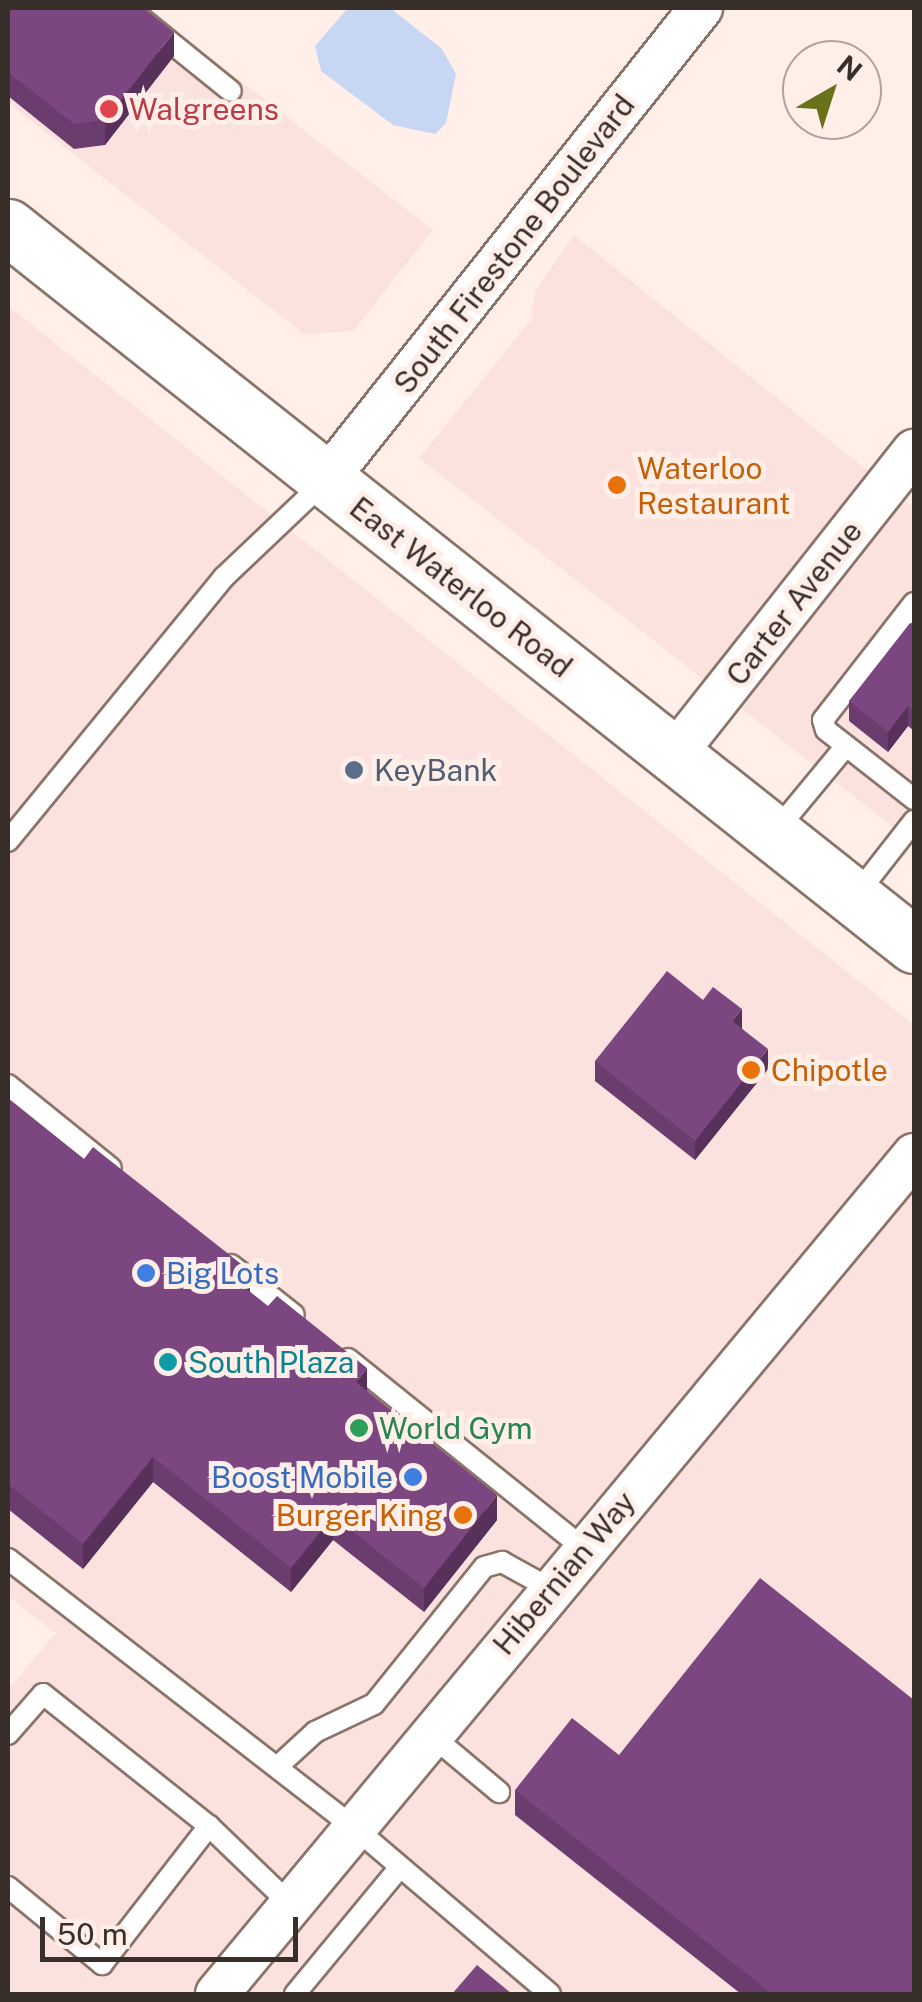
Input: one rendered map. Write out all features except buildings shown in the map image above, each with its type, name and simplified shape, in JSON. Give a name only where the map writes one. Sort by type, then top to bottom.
[{"type":"main road","name":"East Waterloo Road","points":[[8,227],[914,945]]},
{"type":"street","name":"South Firestone Boulevard","points":[[326,480],[701,8]]},
{"type":"street","name":"Carter Avenue","points":[[674,756],[914,451]]},
{"type":"street","name":"Hibernian Way","points":[[217,1994],[914,1155]]},
{"type":"lane","points":[[128,8],[232,91]]},
{"type":"lane","points":[[8,842],[224,577],[326,480]]},
{"type":"lane","points":[[914,603],[823,720],[846,746],[914,799]]},
{"type":"lane","points":[[774,834],[846,746]]},
{"type":"lane","points":[[854,898],[914,822]]},
{"type":"lane","points":[[8,1085],[132,1185]]},
{"type":"lane","points":[[216,1252],[306,1324]]},
{"type":"lane","points":[[336,1350],[584,1549]]},
{"type":"lane","points":[[8,1560],[354,1828],[550,1994]]},
{"type":"lane","points":[[277,1768],[315,1732],[374,1704],[484,1567],[502,1562],[551,1589]]},
{"type":"lane","points":[[8,1734],[43,1694],[209,1826],[291,1905]]},
{"type":"lane","points":[[431,1736],[499,1792]]},
{"type":"lane","points":[[8,1887],[102,1964],[209,1826]]},
{"type":"lane","points":[[296,1994],[400,1867]]},
{"type":"shaded area","points":[[8,8],[146,8],[433,230],[353,331],[304,334],[8,103]]},
{"type":"shaded area","points":[[574,235],[914,508],[914,843],[419,458],[531,320],[535,291]]},
{"type":"shaded area","points":[[8,306],[914,1025],[914,1994],[8,1994],[8,1689],[56,1633],[8,1596]]},
{"type":"water","points":[[348,8],[390,8],[442,49],[456,74],[446,123],[435,134],[393,125],[321,71],[315,46]]},
{"type":"place","name":"Walgreens","points":[[109,109]]},
{"type":"place","name":"Waterloo Restaurant","points":[[617,485]]},
{"type":"place","name":"KeyBank","points":[[354,770]]},
{"type":"place","name":"Chipotle","points":[[751,1070]]},
{"type":"place","name":"Big Lots","points":[[146,1273]]},
{"type":"place","name":"South Plaza","points":[[168,1362]]},
{"type":"place","name":"World Gym","points":[[359,1428]]},
{"type":"place","name":"Boost Mobile","points":[[413,1477]]},
{"type":"place","name":"Burger King","points":[[463,1515]]}]
